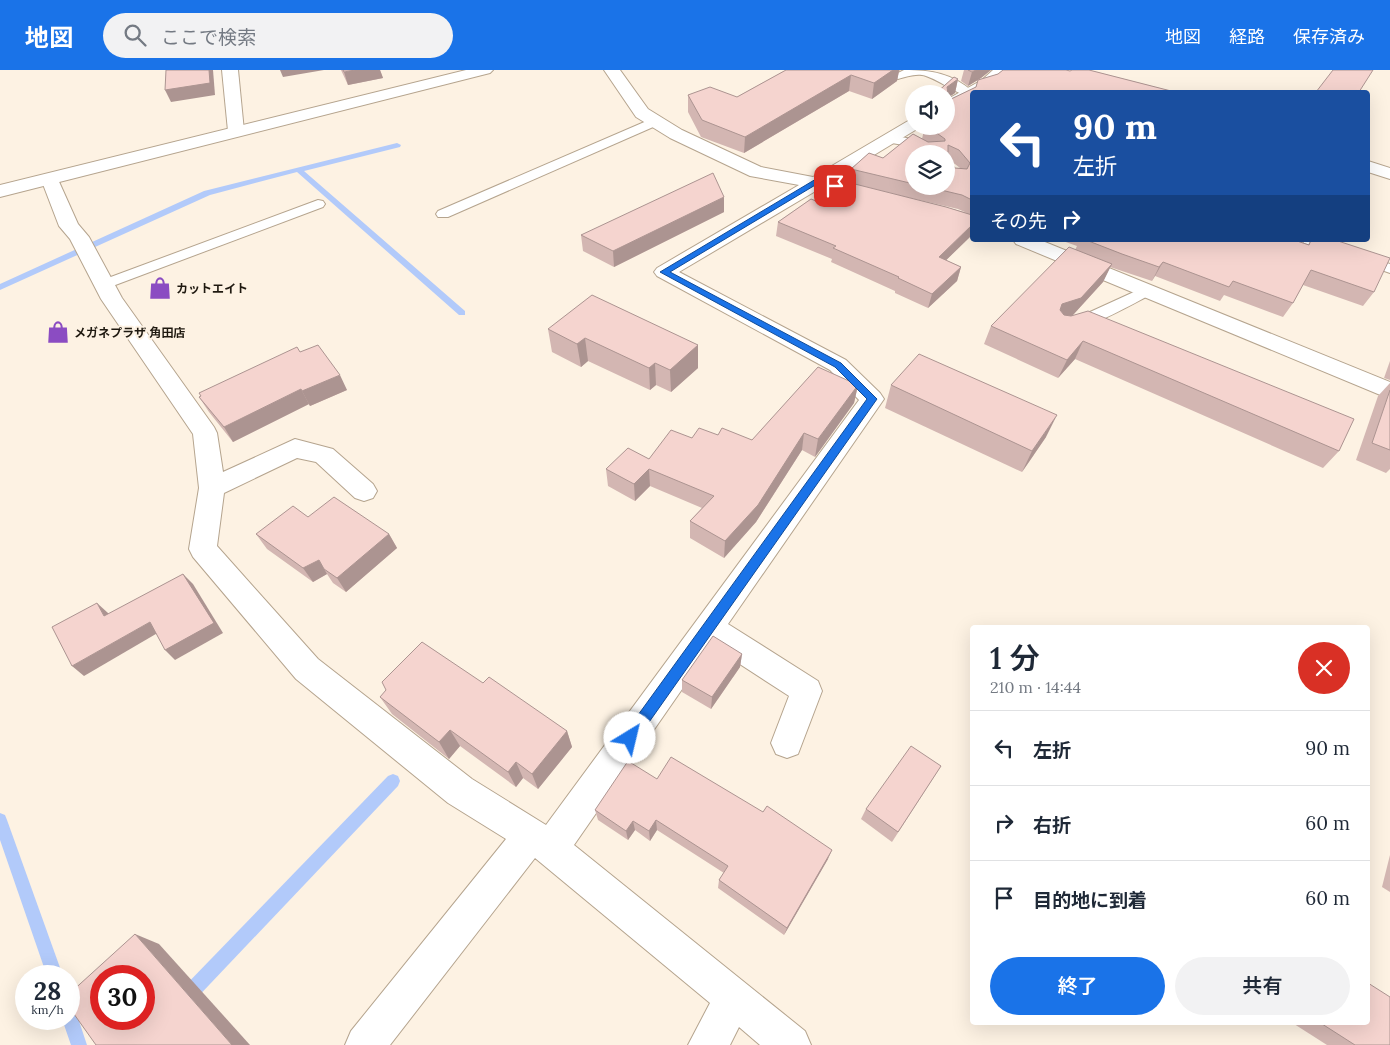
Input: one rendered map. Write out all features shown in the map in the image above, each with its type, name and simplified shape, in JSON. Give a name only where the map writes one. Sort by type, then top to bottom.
[{"type":"street","points":[[230,70],[236,131]]},
{"type":"street","points":[[0,191],[485,70]]},
{"type":"street","points":[[612,70],[642,113],[676,134],[756,172],[845,189]]},
{"type":"street","points":[[975,90],[988,83],[1002,70]]},
{"type":"street","points":[[955,102],[968,94]]},
{"type":"street","points":[[365,1045],[541,842],[709,628],[872,399],[838,365],[664,272],[905,131]]},
{"type":"street","points":[[1370,167],[1390,174]]},
{"type":"street","points":[[50,179],[69,226],[80,237],[112,299],[205,433],[212,488],[203,549],[307,669],[460,791],[541,842],[791,1045]]},
{"type":"street","points":[[1028,242],[1390,391]]},
{"type":"street","points":[[212,488],[295,448],[324,454],[364,491]]},
{"type":"street","points":[[709,628],[807,691],[787,743]]},
{"type":"street","points":[[708,1045],[734,998]]},
{"type":"lane","points":[[898,76],[914,71],[938,77],[960,87],[968,94]]},
{"type":"lane","points":[[443,214],[656,121]]},
{"type":"lane","points":[[890,139],[920,145]]},
{"type":"lane","points":[[105,284],[318,204]]},
{"type":"lane","points":[[1314,242],[1390,270]]},
{"type":"lane","points":[[1062,327],[1096,316],[1147,291]]},
{"type":"building","points":[[166,70],[209,70],[210,83],[165,90]]},
{"type":"building","points":[[786,70],[893,70],[874,83],[851,75],[745,137],[702,120],[688,95],[710,87],[737,97]]},
{"type":"building","points":[[1003,70],[1089,70],[1167,90],[970,90],[970,163],[959,150],[955,148],[955,145],[905,145],[905,182],[851,169],[869,153],[883,158],[912,135],[928,142],[945,141],[939,135],[955,135],[955,97],[976,87],[978,80],[998,74]]},
{"type":"building","points":[[1333,70],[1373,70],[1360,90],[1318,90]]},
{"type":"building","points":[[954,77],[958,79],[950,85],[945,85]]},
{"type":"building","points":[[970,163],[970,199],[955,193],[955,168],[967,169]]},
{"type":"building","points":[[713,173],[724,197],[613,251],[581,235]]},
{"type":"building","points":[[839,180],[970,214],[970,227],[939,257],[961,267],[932,294],[899,277],[833,248],[836,246],[778,222],[811,199],[816,201]]},
{"type":"building","points":[[1091,242],[1300,242],[1309,245],[1310,242],[1341,242],[1390,258],[1374,292],[1311,270],[1293,303],[1233,281],[1229,287],[1163,262],[1159,267]]},
{"type":"building","points":[[1069,247],[1112,264],[1081,298],[1062,304],[1060,310],[1064,315],[1071,316],[1088,311],[1354,419],[1339,451],[1083,341],[1067,360],[991,326]]},
{"type":"building","points":[[592,295],[698,345],[670,370],[655,363],[649,368],[585,338],[577,344],[548,329]]},
{"type":"building","points":[[318,345],[340,375],[302,391],[301,389],[224,427],[199,397],[201,396],[199,393],[297,347],[300,352]]},
{"type":"building","points":[[919,354],[1057,415],[1032,451],[891,385]]},
{"type":"building","points":[[818,367],[858,385],[818,439],[804,433],[758,505],[725,541],[690,521],[714,496],[649,469],[634,484],[606,469],[628,448],[649,459],[671,430],[692,438],[699,428],[718,435],[722,428],[752,440]]},
{"type":"building","points":[[1390,390],[1390,450],[1372,443]]},
{"type":"building","points":[[334,497],[389,534],[337,578],[324,569],[319,560],[303,568],[256,534],[293,506],[308,517]]},
{"type":"building","points":[[183,574],[214,623],[165,650],[150,622],[72,666],[52,627],[97,603],[104,616]]},
{"type":"building","points":[[713,636],[742,654],[712,697],[682,680]]},
{"type":"building","points":[[422,642],[483,683],[489,677],[567,731],[532,774],[516,762],[508,772],[450,730],[439,742],[380,697],[386,690],[382,682]]},
{"type":"building","points":[[911,746],[941,766],[898,832],[866,809]]},
{"type":"building","points":[[671,757],[763,812],[767,806],[832,850],[787,928],[719,880],[728,866],[656,820],[649,831],[633,821],[626,831],[595,810],[628,761],[657,779]]},
{"type":"building","points":[[135,934],[232,1045],[96,1045],[80,1022],[80,984],[90,975],[90,1030],[155,1030],[155,965],[101,965]]},
{"type":"building","points":[[1370,984],[1390,997],[1390,1045],[1355,1045],[1324,1025],[1370,1025]]},
{"type":"waterway","points":[[0,287],[207,193],[397,145]]},
{"type":"waterway","points":[[299,170],[462,313]]},
{"type":"waterway","points":[[186,997],[393,781]]},
{"type":"waterway","points":[[0,820],[51,965]]},
{"type":"waterway","points":[[74,1030],[79,1045]]},
{"type":"place","name":"カットエイト","points":[[160,288]]},
{"type":"place","name":"メガネプラザ 角田店","points":[[58,332]]},
{"type":"route","points":[[630,738],[872,399],[838,365],[664,272],[816,182],[835,186]]}]
